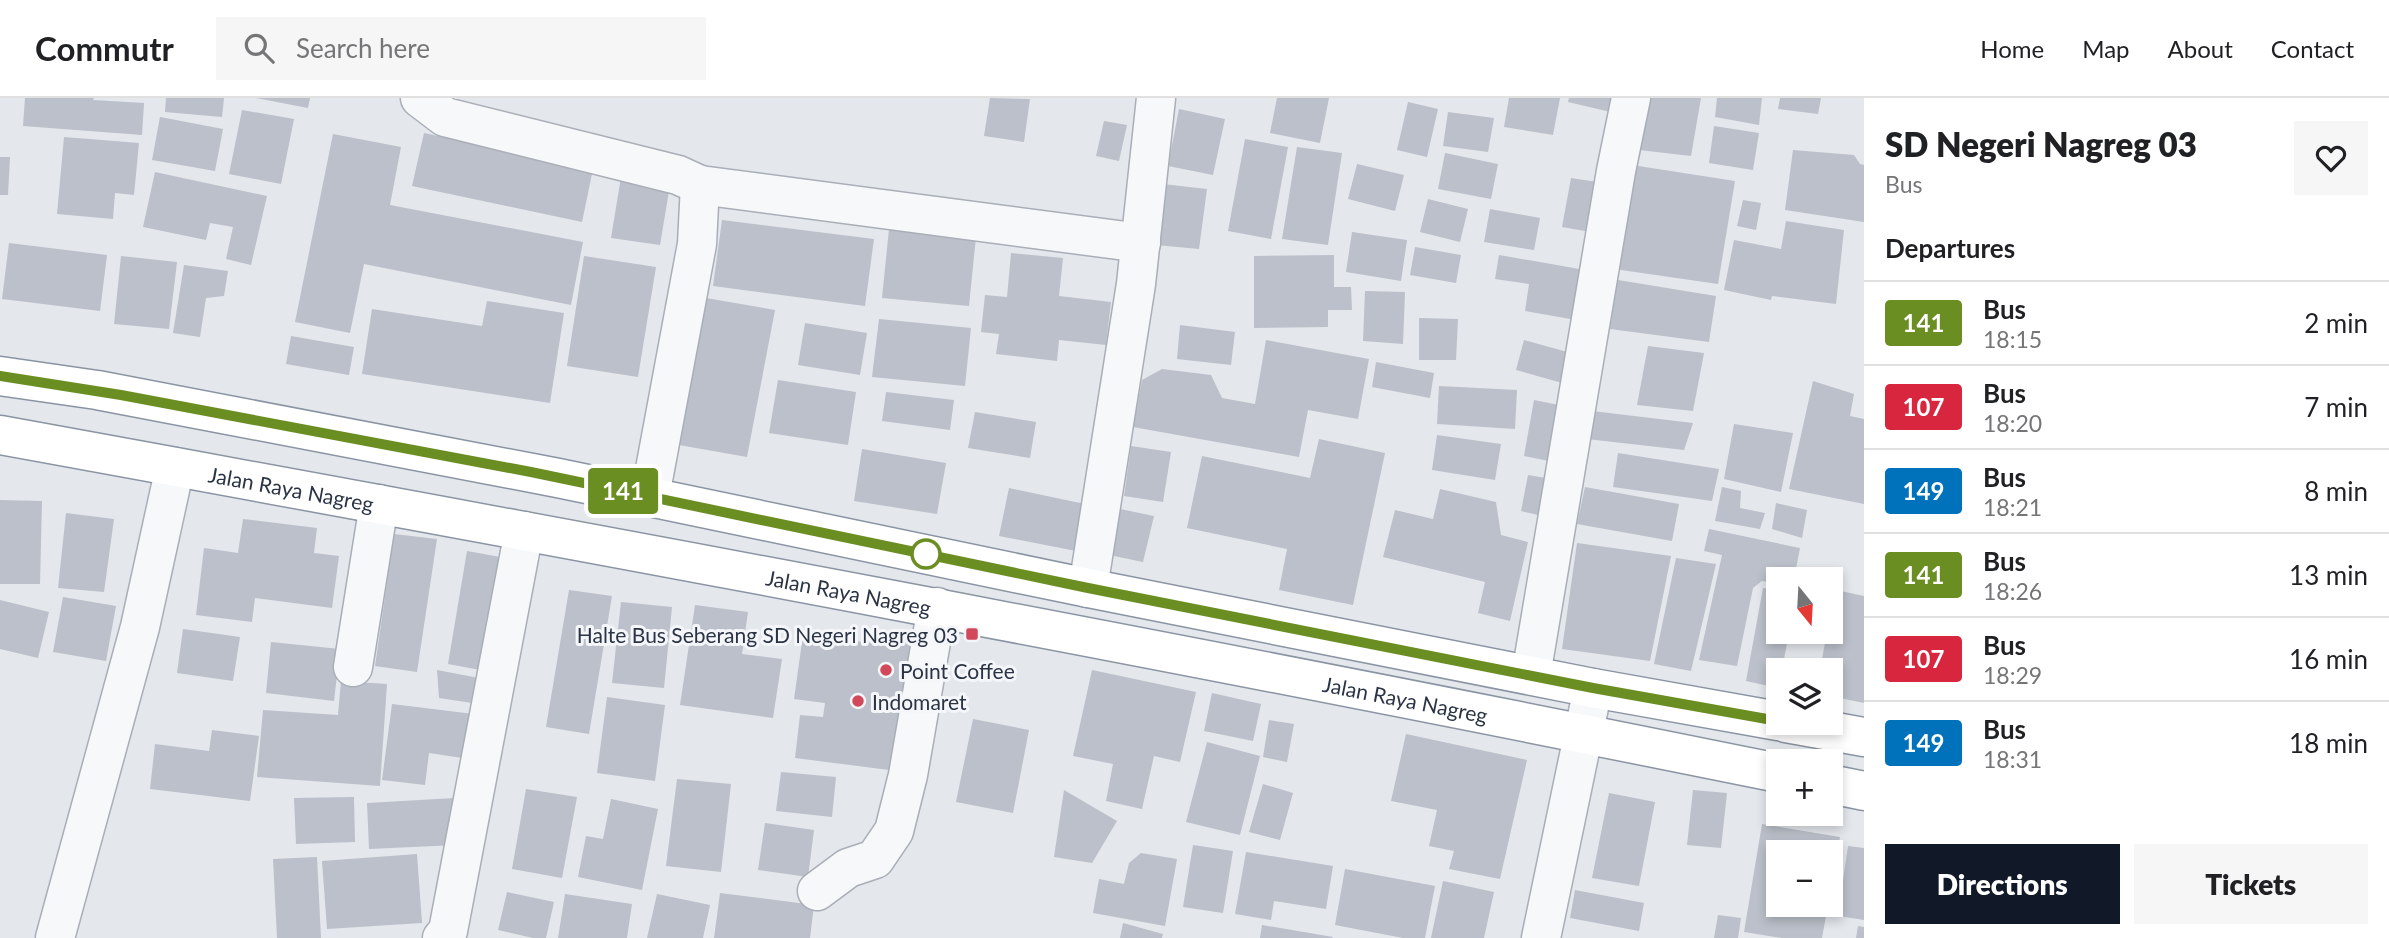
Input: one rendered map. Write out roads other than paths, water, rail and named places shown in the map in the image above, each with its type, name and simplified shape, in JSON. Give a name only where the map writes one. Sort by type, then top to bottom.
[{"type":"highway","points":[[0,376],[218,412],[650,496],[1088,588],[1593,688],[1766,719]]},
{"type":"highway","name":"Jalan Raya Nagreg","points":[[0,435],[937,607],[1766,771]]},
{"type":"highway","points":[[1843,733],[1864,737]]},
{"type":"highway","points":[[1843,787],[1864,791]]},
{"type":"street","points":[[420,98],[445,117],[678,175],[700,184],[1141,243]]},
{"type":"street","points":[[1088,588],[1136,284],[1156,98]]},
{"type":"street","points":[[1531,675],[1631,98]]},
{"type":"street","points":[[650,496],[695,256],[700,184]]},
{"type":"street","points":[[55,938],[140,627],[176,467]]},
{"type":"street","points":[[353,667],[379,504]]},
{"type":"street","points":[[442,938],[448,931],[524,531]]},
{"type":"street","points":[[817,891],[848,867],[875,859],[894,831],[908,775],[937,607]]},
{"type":"street","points":[[1541,938],[1593,688]]},
{"type":"place","name":"Halte Bus Seberang SD Negeri Nagreg 03","points":[[972,634]]},
{"type":"place","name":"Point Coffee","points":[[886,670]]},
{"type":"place","name":"Indomaret","points":[[858,701]]}]
